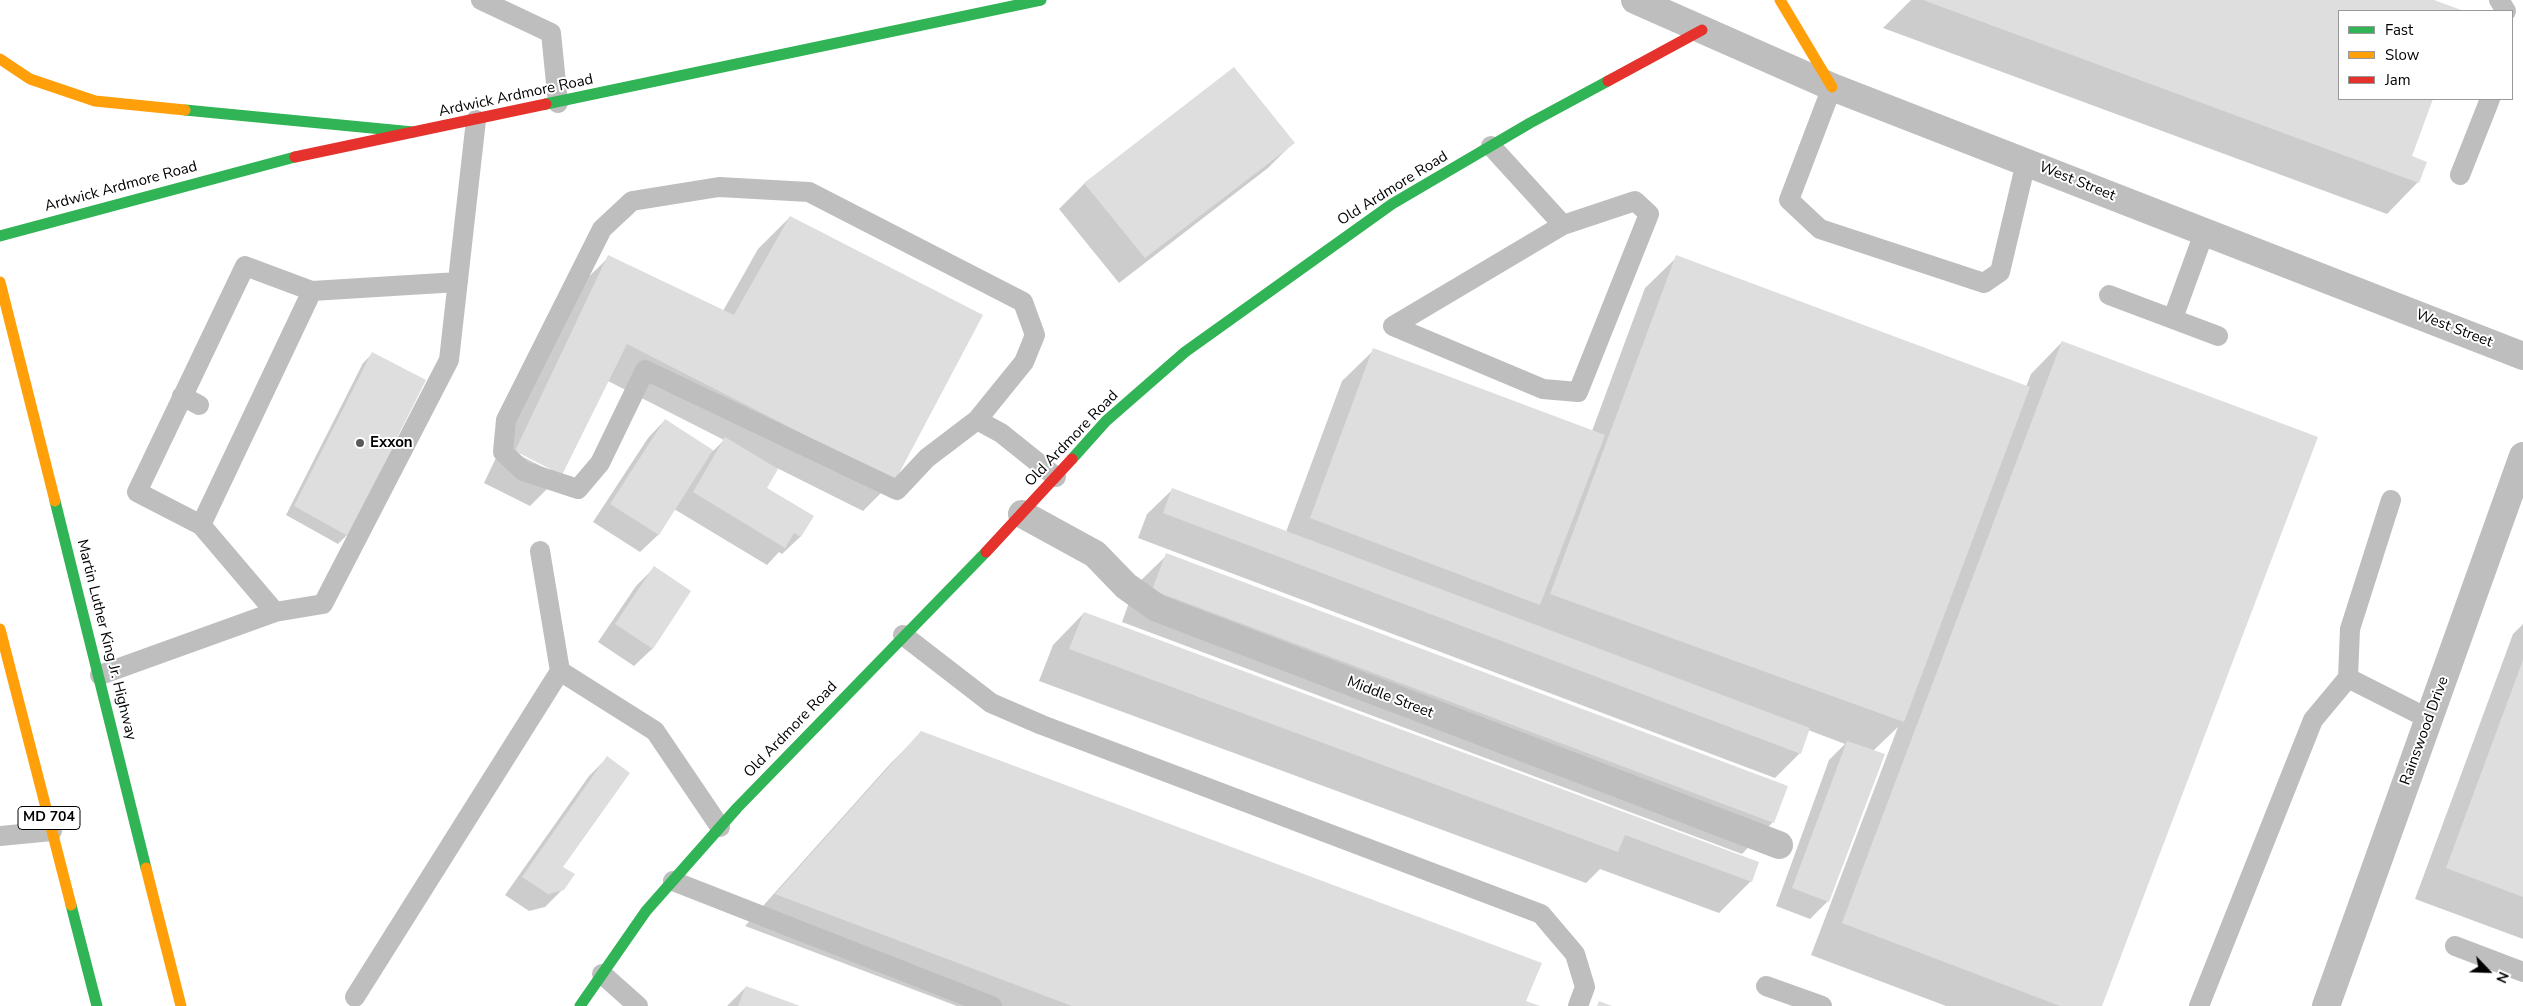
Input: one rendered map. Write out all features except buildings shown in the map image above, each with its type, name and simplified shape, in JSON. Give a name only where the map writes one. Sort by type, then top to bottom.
[{"type":"main road","name":"Ardwick Ardmore Road","points":[[0,236],[276,161],[558,103],[968,7],[1041,0]]},
{"type":"main road","points":[[1780,0],[1832,87]]},
{"type":"main road","name":"Old Ardmore Road","points":[[580,1006],[646,912],[720,827],[903,635],[1022,514],[1106,421],[1185,352],[1392,204],[1491,146],[1702,30]]},
{"type":"main road","points":[[0,59],[30,79],[95,101],[413,132]]},
{"type":"main road","name":"Martin Luther King Jr. Highway","points":[[0,282],[182,1006]]},
{"type":"main road","name":"MD 704","points":[[0,629],[97,1006]]},
{"type":"street","name":"West Street","points":[[1635,0],[1832,87],[2523,356]]},
{"type":"street","name":"Rainswood Drive","points":[[2326,1006],[2523,456]]},
{"type":"street","name":"Middle Street","points":[[1022,514],[1095,554],[1126,586],[1157,608],[1779,845]]},
{"type":"lane","points":[[480,0],[551,33],[558,103]]},
{"type":"lane","points":[[1832,87],[1789,200],[1820,229],[1984,283],[2000,272],[2026,162]]},
{"type":"lane","points":[[2460,175],[2490,100]]},
{"type":"lane","points":[[100,675],[275,612],[324,604],[449,360],[476,120]]},
{"type":"lane","points":[[1491,146],[1563,225]]},
{"type":"lane","points":[[720,187],[809,192],[1023,302],[1035,335],[1028,353],[1024,362],[977,420],[927,458],[896,490],[645,370],[600,463],[578,489],[523,471],[503,452],[506,420],[602,229],[632,201],[720,187]]},
{"type":"lane","points":[[1635,201],[1649,214],[1578,392],[1543,389],[1393,326],[1563,225],[1635,201]]},
{"type":"lane","points":[[2173,318],[2204,233]]},
{"type":"lane","points":[[275,612],[201,525],[137,492],[169,443],[208,366],[228,324],[245,266],[312,291],[458,282]]},
{"type":"lane","points":[[201,525],[220,469],[257,389],[278,348],[312,291]]},
{"type":"lane","points":[[2109,295],[2218,336]]},
{"type":"lane","points":[[977,420],[1001,433],[1056,477]]},
{"type":"lane","points":[[2199,1006],[2313,720],[2348,678],[2350,629],[2391,500]]},
{"type":"lane","points":[[355,997],[560,671],[540,551]]},
{"type":"lane","points":[[903,635],[991,703],[1042,725],[1541,914],[1575,954],[1585,987],[1578,1006]]},
{"type":"lane","points":[[560,671],[655,731],[720,827]]},
{"type":"lane","points":[[2348,678],[2429,719]]},
{"type":"lane","points":[[0,836],[52,830]]},
{"type":"lane","points":[[673,882],[992,1006]]},
{"type":"lane","points":[[2455,946],[2523,972]]},
{"type":"lane","points":[[602,974],[638,1006]]},
{"type":"lane","points":[[1766,986],[1822,1006]]},
{"type":"traffic: fast","points":[[546,104],[1041,0]]},
{"type":"traffic: fast","points":[[1072,459],[1106,421],[1185,352],[1392,204],[1530,123],[1608,81]]},
{"type":"traffic: fast","points":[[185,110],[413,132]]},
{"type":"traffic: fast","points":[[0,236],[295,157]]},
{"type":"traffic: fast","points":[[55,501],[146,868]]},
{"type":"traffic: fast","points":[[580,1006],[646,911],[737,808],[986,552]]},
{"type":"traffic: fast","points":[[71,905],[97,1006]]},
{"type":"traffic: slow","points":[[1780,0],[1832,87]]},
{"type":"traffic: slow","points":[[0,59],[30,79],[95,101],[185,110]]},
{"type":"traffic: slow","points":[[0,282],[55,501]]},
{"type":"traffic: slow","points":[[0,629],[71,905]]},
{"type":"traffic: slow","points":[[146,868],[181,1006]]},
{"type":"traffic: jam","points":[[1608,81],[1702,30]]},
{"type":"traffic: jam","points":[[295,157],[546,104]]},
{"type":"traffic: jam","points":[[986,552],[1072,459]]},
{"type":"place","name":"Exxon","points":[[360,443]]}]
